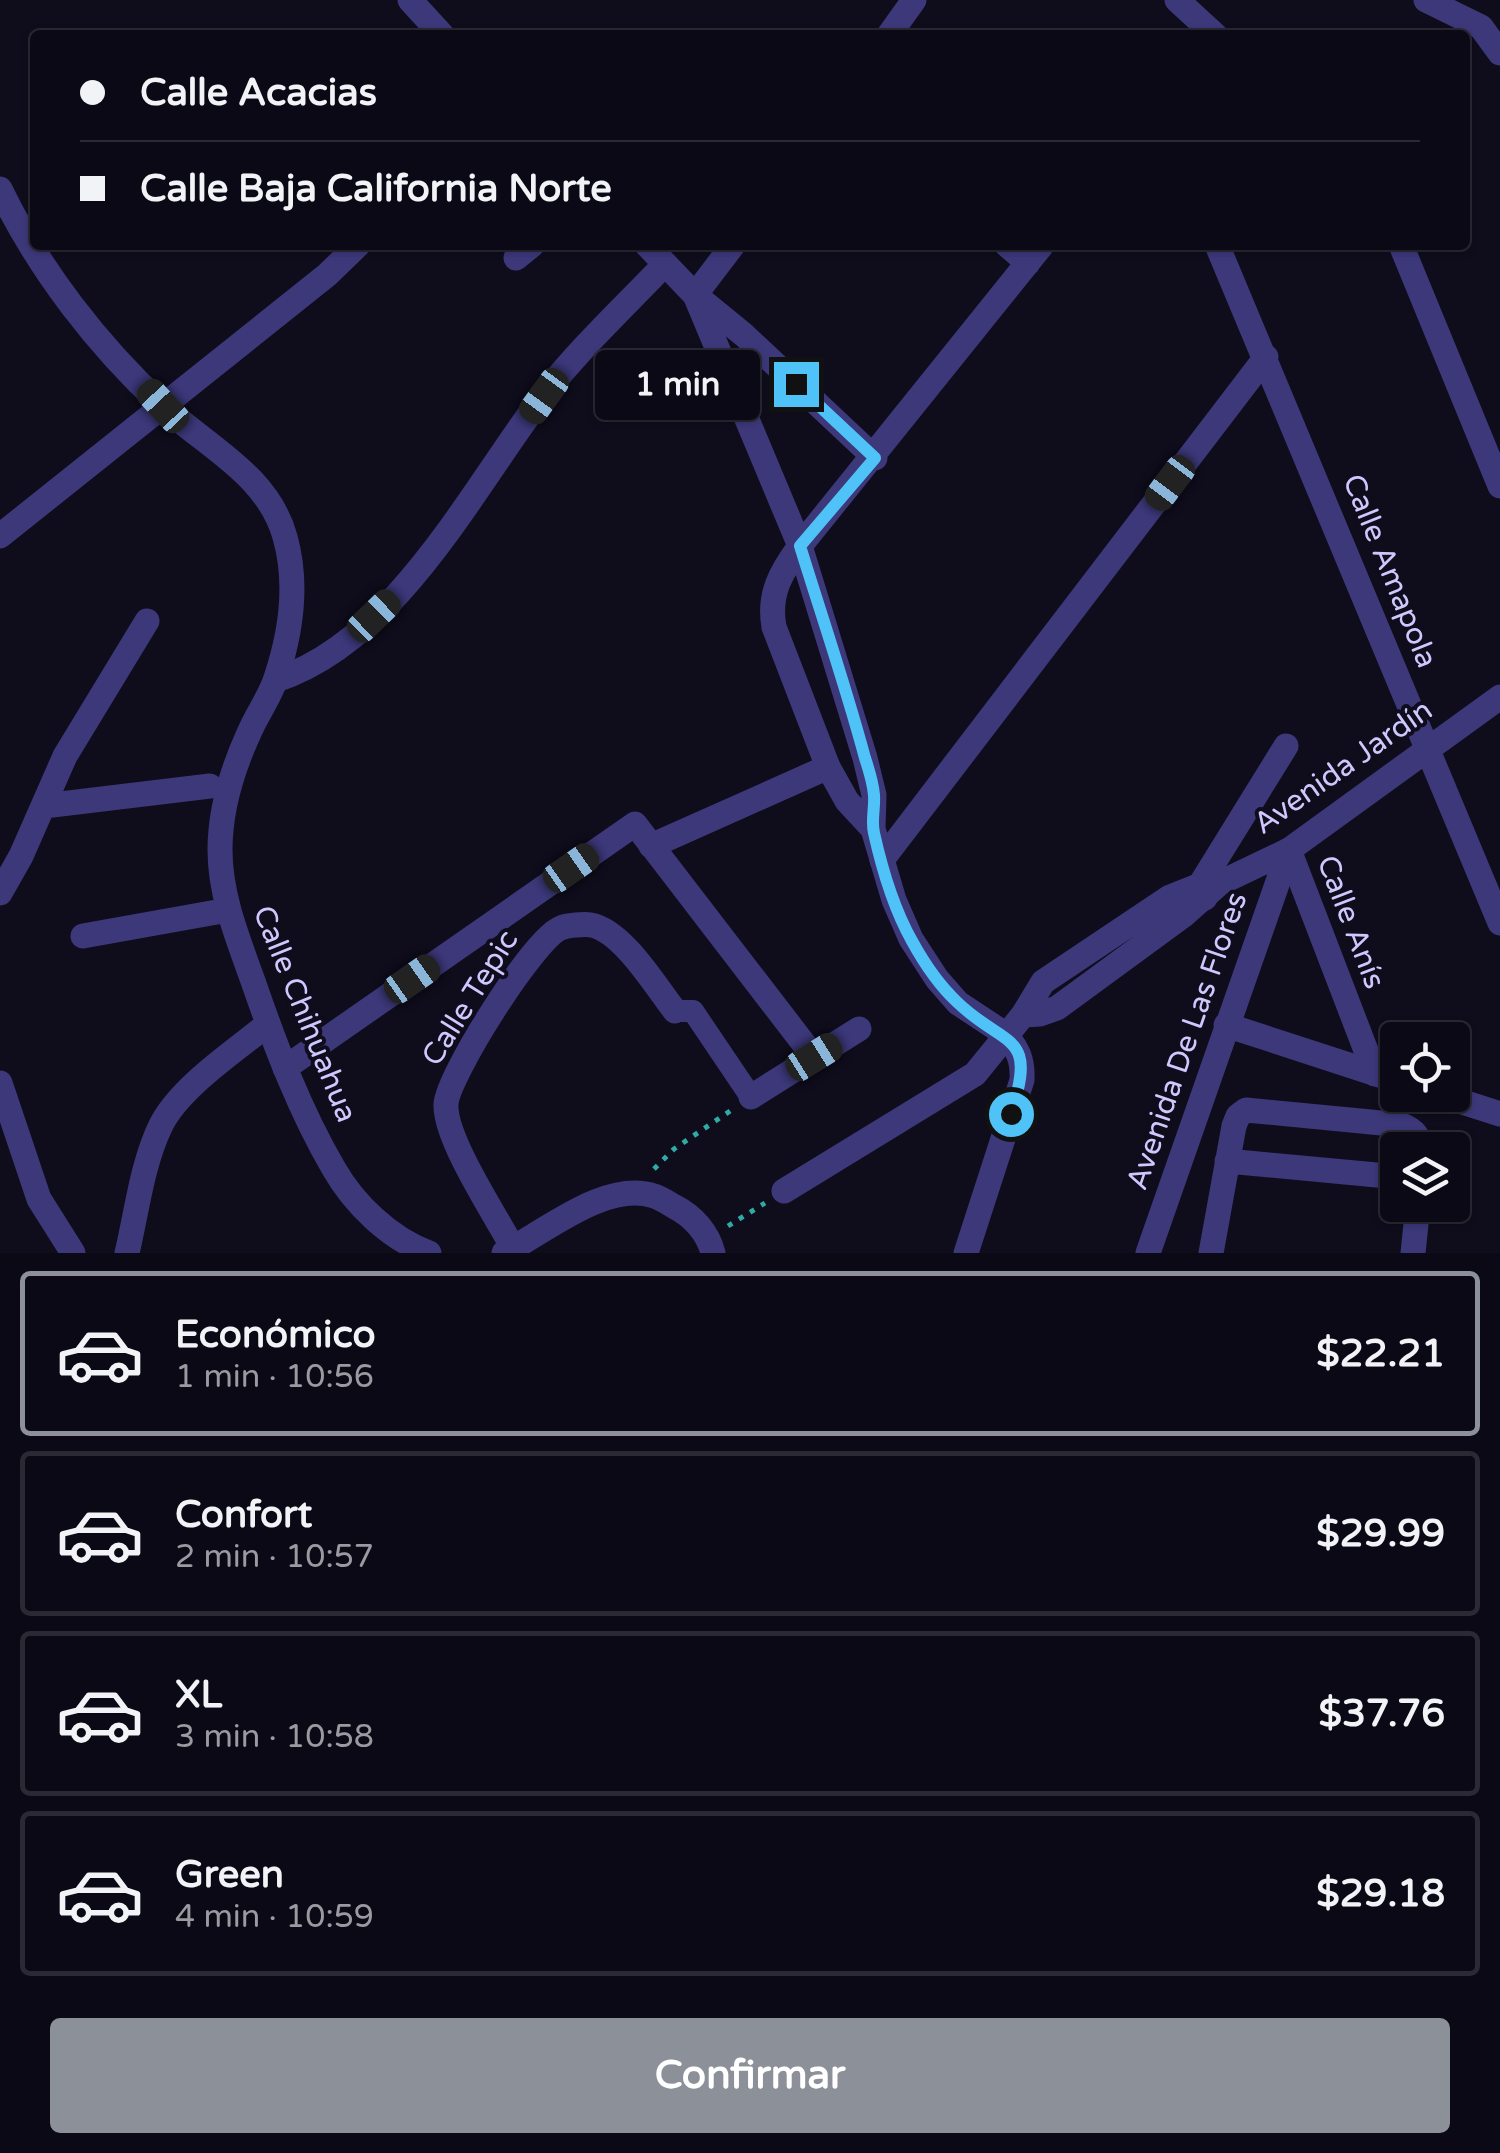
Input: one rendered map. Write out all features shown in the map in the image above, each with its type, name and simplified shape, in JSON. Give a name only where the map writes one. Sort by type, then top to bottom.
[{"type":"street","points":[[410,0],[437,30]]},
{"type":"street","points":[[893,30],[914,0]]},
{"type":"street","points":[[1177,0],[1207,30]]},
{"type":"street","points":[[1426,0],[1480,27],[1500,52]]},
{"type":"street","name":"Calle Chihuahua","points":[[0,190],[30,242]]},
{"type":"street","name":"Calle Chihuahua","points":[[35,250],[75,310],[163,406],[242,470],[271,502],[285,535],[294,583],[276,680],[248,734],[229,786],[220,849],[228,910],[285,1068],[335,1171],[362,1206],[392,1233],[429,1253]]},
{"type":"street","points":[[0,536],[327,276],[353,250]]},
{"type":"street","points":[[695,295],[729,250]]},
{"type":"street","name":"Calle Amapola","points":[[1220,250],[1500,923]]},
{"type":"street","points":[[1403,250],[1500,486]]},
{"type":"street","points":[[276,680],[301,672],[328,655],[391,600],[656,254],[695,295],[744,335],[875,458]]},
{"type":"street","points":[[873,829],[847,802],[828,767],[774,627],[770,607],[780,576],[800,546],[875,458],[1035,254]]},
{"type":"street","points":[[695,295],[800,546],[866,758],[874,795],[873,829],[911,940],[958,1003],[1005,1034],[1016,1047],[1022,1064],[1022,1080],[966,1253]]},
{"type":"street","points":[[882,860],[1266,357]]},
{"type":"street","points":[[0,893],[74,740],[147,621]]},
{"type":"street","name":"Avenida Jardín","points":[[784,1191],[975,1074],[1023,1015],[1043,982],[1170,897],[1208,889],[1289,850],[1500,697]]},
{"type":"street","points":[[1208,889],[1286,746]]},
{"type":"street","points":[[651,846],[828,767]]},
{"type":"street","points":[[44,806],[210,786]]},
{"type":"street","points":[[285,1068],[635,824],[814,1057]]},
{"type":"street","name":"Avenida De Las Flores","points":[[1148,1253],[1289,850]]},
{"type":"street","name":"Calle Anís","points":[[1289,850],[1380,1063]]},
{"type":"street","points":[[84,936],[228,910]]},
{"type":"street","name":"Calle Tepic","points":[[509,1251],[452,1136],[446,1106],[452,1080],[536,948],[560,928],[591,925],[617,938],[676,1011],[693,1011],[751,1097]]},
{"type":"street","points":[[127,1253],[161,1124],[177,1100],[268,1024]]},
{"type":"street","points":[[1226,1025],[1380,1075]]},
{"type":"street","points":[[751,1097],[859,1029]]},
{"type":"street","points":[[0,1084],[39,1199],[74,1253]]},
{"type":"street","points":[[1470,1104],[1500,1114]]},
{"type":"street","points":[[1211,1253],[1226,1161],[1238,1116],[1246,1110],[1402,1125],[1414,1132]]},
{"type":"street","points":[[1226,1161],[1380,1175]]},
{"type":"street","points":[[509,1251],[577,1211],[631,1192],[654,1196],[684,1212],[705,1248]]},
{"type":"street","points":[[1413,1253],[1416,1222]]},
{"type":"path","points":[[631,1192],[674,1149],[751,1097]]},
{"type":"path","points":[[705,1248],[784,1191]]},
{"type":"route","points":[[796,384],[875,458],[800,546],[866,758],[874,795],[873,829],[894,900],[911,940],[937,979],[958,1003],[1005,1034],[1016,1047],[1022,1080],[1011,1114]]}]
